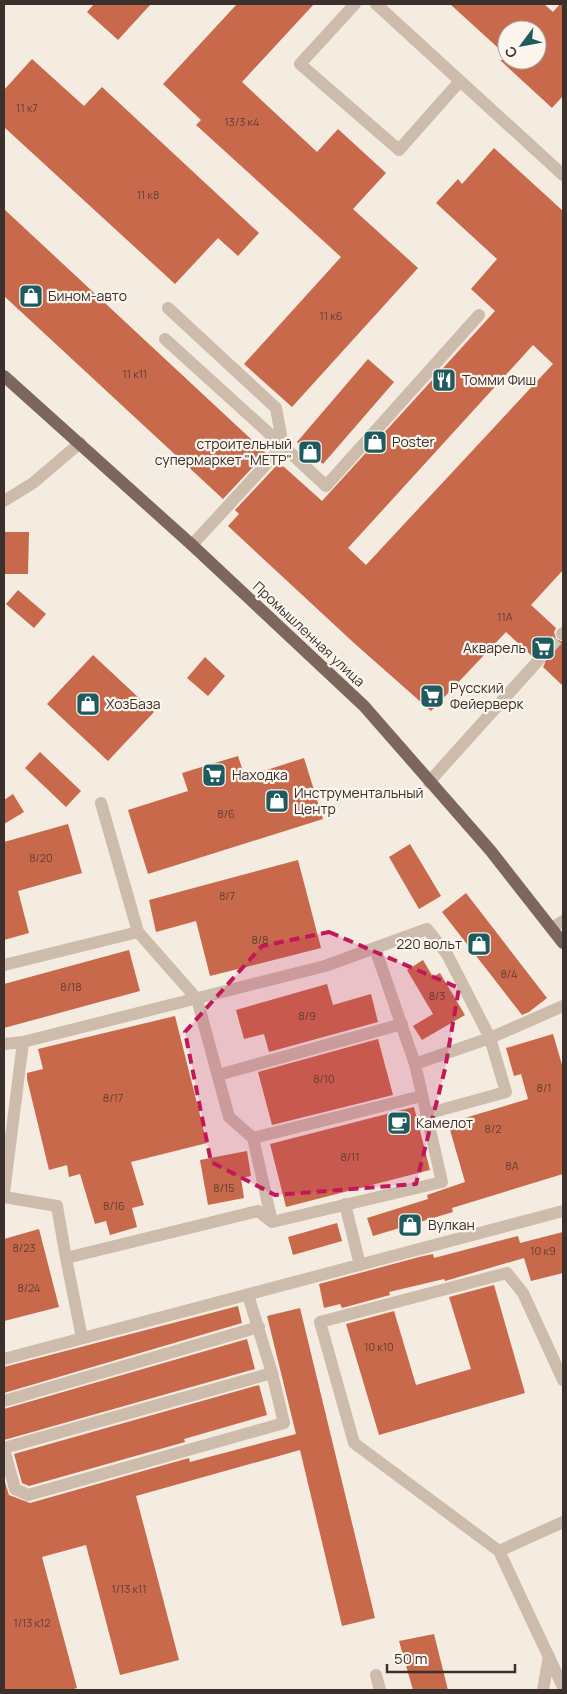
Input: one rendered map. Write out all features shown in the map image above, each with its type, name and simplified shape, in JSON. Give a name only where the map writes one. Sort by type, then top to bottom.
[{"type":"main road","name":"Промышленная улица","points":[[4,376],[192,545],[364,706],[429,782],[558,925],[563,942]]},
{"type":"lane","points":[[355,4],[300,64],[399,150],[460,81]]},
{"type":"lane","points":[[376,4],[563,175]]},
{"type":"lane","points":[[168,308],[276,408],[283,446]]},
{"type":"lane","points":[[165,339],[326,486],[479,315]]},
{"type":"lane","points":[[4,501],[33,483],[80,443]]},
{"type":"lane","points":[[192,545],[283,446]]},
{"type":"lane","points":[[429,782],[537,662]]},
{"type":"lane","points":[[101,804],[138,932],[197,999],[229,1117],[253,1138],[272,1222]]},
{"type":"lane","points":[[4,1044],[23,1042],[325,966],[426,929],[447,954],[490,1038],[506,1092],[426,1114]]},
{"type":"lane","points":[[4,965],[138,932]]},
{"type":"lane","points":[[272,1222],[442,1182],[414,1064],[375,948]]},
{"type":"lane","points":[[414,1064],[490,1038],[563,1006]]},
{"type":"lane","points":[[218,1075],[402,1024]]},
{"type":"lane","points":[[4,1193],[23,1042]]},
{"type":"lane","points":[[253,1138],[422,1096]]},
{"type":"lane","points":[[4,1197],[57,1206],[82,1338]]},
{"type":"lane","points":[[345,1204],[360,1265]]},
{"type":"lane","points":[[66,1258],[258,1211],[272,1222]]},
{"type":"lane","points":[[4,1359],[563,1211]]},
{"type":"lane","points":[[563,1380],[523,1293],[507,1273],[320,1322],[354,1443],[499,1551],[563,1687]]},
{"type":"lane","points":[[248,1295],[272,1373],[284,1423],[28,1496],[14,1489],[4,1448],[272,1373]]},
{"type":"lane","points":[[4,1401],[259,1327]]},
{"type":"lane","points":[[499,1551],[563,1522]]},
{"type":"lane","points":[[543,1690],[549,1656]]},
{"type":"lane","points":[[376,1675],[380,1690]]},
{"type":"highlighted area","points":[[329,932],[459,988],[445,1069],[416,1184],[275,1195],[211,1162],[185,1032],[262,946]]},
{"type":"building","points":[[94,4],[151,4],[118,40],[87,12]]},
{"type":"building","points":[[237,4],[314,4],[242,82],[317,152],[338,129],[386,173],[353,209],[418,268],[292,407],[244,364],[341,257],[196,125],[201,120],[163,84]]},
{"type":"building","points":[[450,4],[544,4],[553,12],[560,4],[563,4],[563,96],[552,108],[511,70],[547,70],[547,20],[497,20],[497,47]]},
{"type":"building","points":[[32,59],[84,106],[102,87],[259,233],[238,256],[218,238],[175,284],[4,127],[4,90]]},
{"type":"building","points":[[494,148],[563,211],[563,570],[531,605],[556,628],[554,632],[556,639],[563,642],[563,686],[543,667],[545,663],[543,656],[538,654],[532,656],[506,632],[431,711],[354,643],[228,526],[239,514],[235,510],[278,464],[283,466],[322,501],[495,311],[471,289],[497,259],[436,203],[458,179],[462,184]],"holes":[[[533,345],[553,364],[366,565],[348,548]]]},
{"type":"building","points":[[4,209],[266,453],[223,499],[4,296]]},
{"type":"building","points":[[368,359],[394,382],[323,464],[297,442]]},
{"type":"building","points":[[4,532],[29,532],[28,574],[4,574]]},
{"type":"building","points":[[18,590],[46,614],[34,628],[6,604]]},
{"type":"building","points":[[93,655],[154,712],[108,761],[47,704]]},
{"type":"building","points":[[205,657],[225,676],[208,696],[187,678]]},
{"type":"building","points":[[40,752],[81,791],[66,807],[25,768]]},
{"type":"building","points":[[238,756],[245,777],[304,758],[323,819],[148,874],[128,810],[188,791],[182,773]]},
{"type":"building","points":[[13,794],[24,812],[4,824],[4,800]]},
{"type":"building","points":[[68,824],[82,873],[18,891],[29,933],[4,940],[4,842]]},
{"type":"building","points":[[410,844],[441,896],[419,909],[389,857]]},
{"type":"building","points":[[298,860],[321,948],[210,976],[196,921],[156,932],[149,900]]},
{"type":"building","points":[[466,893],[547,998],[529,1012],[522,1015],[442,912]]},
{"type":"building","points":[[129,950],[140,991],[4,1028],[4,984]]},
{"type":"building","points":[[423,960],[433,977],[440,973],[465,1015],[422,1040],[413,1026],[433,1014],[407,970]]},
{"type":"building","points":[[327,984],[333,1005],[371,994],[378,1022],[269,1052],[264,1034],[244,1039],[236,1010]]},
{"type":"building","points":[[175,1016],[207,1143],[131,1162],[144,1205],[132,1208],[137,1227],[110,1235],[106,1221],[95,1224],[80,1174],[69,1177],[67,1165],[49,1170],[27,1073],[43,1069],[38,1049]]},
{"type":"building","points":[[553,1034],[563,1068],[563,1174],[452,1208],[453,1212],[373,1236],[367,1218],[428,1199],[427,1195],[465,1182],[448,1123],[528,1099],[521,1074],[514,1076],[506,1048]]},
{"type":"building","points":[[378,1039],[393,1095],[272,1125],[258,1072]]},
{"type":"building","points":[[414,1107],[430,1170],[286,1207],[270,1144]]},
{"type":"building","points":[[247,1151],[251,1176],[241,1178],[244,1198],[208,1205],[200,1160]]},
{"type":"building","points":[[337,1223],[342,1241],[293,1255],[288,1237]]},
{"type":"building","points":[[39,1229],[59,1307],[4,1321],[4,1239]]},
{"type":"building","points":[[563,1232],[563,1273],[531,1281],[524,1258],[445,1281],[444,1279],[389,1292],[390,1295],[342,1308],[340,1304],[324,1308],[319,1284],[433,1254],[434,1258],[518,1236],[520,1243]]},
{"type":"building","points":[[494,1285],[525,1393],[379,1435],[346,1324],[394,1311],[416,1385],[471,1369],[449,1297]]},
{"type":"building","points":[[238,1306],[242,1323],[4,1393],[4,1367]]},
{"type":"building","points":[[300,1308],[375,1618],[342,1626],[300,1450],[136,1496],[179,1660],[120,1675],[86,1545],[42,1557],[77,1688],[70,1690],[4,1690],[4,1479],[9,1495],[30,1503],[189,1458],[190,1462],[296,1434],[267,1316]]},
{"type":"building","points":[[247,1339],[255,1369],[4,1440],[4,1409]]},
{"type":"building","points":[[259,1385],[267,1415],[184,1439],[185,1442],[29,1486],[22,1483],[14,1454]]},
{"type":"building","points":[[434,1634],[448,1690],[413,1690],[399,1641]]},
{"type":"tunnel","points":[[537,662],[562,634]]},
{"type":"place","name":"Бином-авто","points":[[31,296]]},
{"type":"place","name":"Томми Фиш","points":[[444,380]]},
{"type":"place","name":"Poster","points":[[375,442]]},
{"type":"place","name":"строительный супермаркет \"МЕТР\"","points":[[310,452]]},
{"type":"place","name":"Акварель","points":[[543,648]]},
{"type":"place","name":"Русский Фейерверк","points":[[432,696]]},
{"type":"place","name":"ХозБаза","points":[[88,704]]},
{"type":"place","name":"Находка","points":[[214,775]]},
{"type":"place","name":"Инструментальный Центр","points":[[277,801]]},
{"type":"place","name":"220 вольт","points":[[479,944]]},
{"type":"place","name":"Камелот","points":[[399,1123]]},
{"type":"place","name":"Вулкан","points":[[410,1225]]}]
